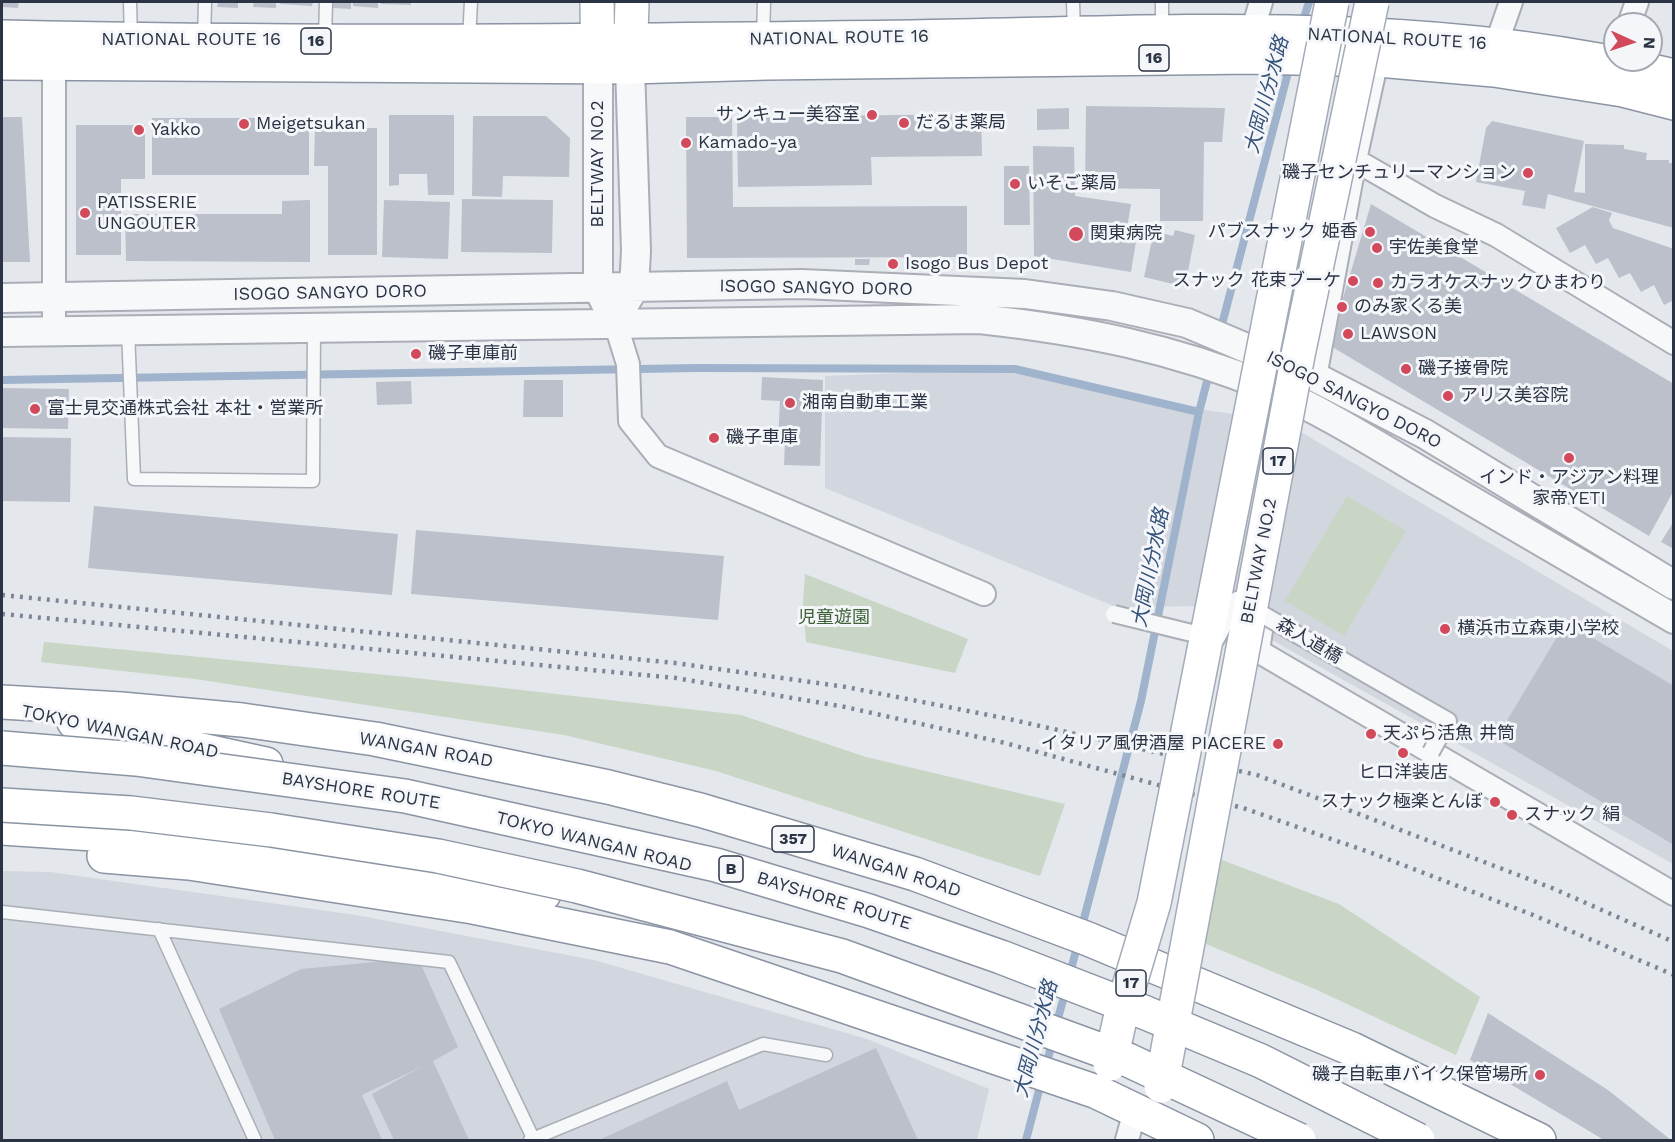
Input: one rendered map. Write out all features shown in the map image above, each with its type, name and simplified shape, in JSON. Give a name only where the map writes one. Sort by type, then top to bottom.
[{"type":"main road","name":"BELTWAY NO.2","points":[[597,2],[598,53]]},
{"type":"main road","name":"BELTWAY NO.2","points":[[630,53],[632,2]]},
{"type":"main road","name":"BELTWAY NO.2","points":[[1110,1064],[1122,1011],[1154,903],[1332,2]]},
{"type":"main road","name":"BELTWAY NO.2","points":[[1161,1086],[1298,355],[1372,2]]},
{"type":"main road","name":"NATIONAL ROUTE 16","points":[[630,53],[763,39],[1074,34],[1162,17],[1256,17],[1380,48],[1567,80],[1674,103]]},
{"type":"main road","name":"NATIONAL ROUTE 16","points":[[2,38],[54,51],[598,53]]},
{"type":"main road","name":"NATIONAL ROUTE 16","points":[[2,63],[54,51],[131,40],[469,40],[598,53]]},
{"type":"main road","name":"NATIONAL ROUTE 16","points":[[630,53],[767,63],[1252,57],[1380,48],[1497,45],[1603,60]]},
{"type":"main road","name":"16","points":[[598,53],[630,53]]},
{"type":"main road","name":"NATIONAL ROUTE 16","points":[[1658,72],[1674,76]]},
{"type":"main road","name":"TOKYO WANGAN ROAD","points":[[2,704],[385,790],[714,871],[865,916],[1122,1011],[1261,1069],[1397,1140]]},
{"type":"main road","name":"WANGAN ROAD","points":[[2,704],[121,709],[242,720],[375,739],[608,786],[700,810],[915,874],[1088,939],[1352,1049],[1539,1140]]},
{"type":"main road","name":"BAYSHORE ROUTE","points":[[2,748],[136,759],[405,796],[716,865],[891,919],[1001,957],[1146,1013],[1261,1061],[1418,1140]]},
{"type":"main road","points":[[2,805],[131,813],[271,830],[438,856],[577,885],[842,956],[1128,1060],[1299,1140]]},
{"type":"main road","points":[[2,828],[118,834],[249,846],[539,893],[688,921],[847,968],[1110,1064],[1280,1140]]},
{"type":"main road","points":[[2,848],[189,863],[473,907],[670,947],[1097,1092],[1131,1126],[1197,1140]]},
{"type":"street","points":[[1497,45],[1510,2]]},
{"type":"street","points":[[1316,377],[1355,160],[1380,48]]},
{"type":"street","points":[[54,51],[54,331]]},
{"type":"street","name":"BELTWAY NO.2","points":[[598,53],[598,288],[615,322]]},
{"type":"street","name":"BELTWAY NO.2","points":[[630,53],[635,217],[634,288]]},
{"type":"street","points":[[1355,160],[1435,206],[1496,235],[1674,343]]},
{"type":"street","name":"ISOGO SANGYO DORO","points":[[2,298],[802,284],[1025,294],[1112,306],[1187,323],[1316,377],[1425,434],[1674,585]]},
{"type":"street","points":[[634,288],[615,322],[629,375],[630,421],[658,456],[984,594]]},
{"type":"street","name":"ISOGO SANGYO DORO","points":[[2,332],[615,322],[979,319],[1053,327],[1117,338],[1182,356],[1270,388],[1674,619]]},
{"type":"street","points":[[1305,407],[1296,437],[1258,651],[1674,894]]},
{"type":"street","points":[[1560,552],[1576,527]]},
{"type":"street","name":"森人道橋","points":[[1114,614],[1216,639],[1238,600],[1448,721],[1431,752]]},
{"type":"lane","points":[[130,2],[131,40]]},
{"type":"lane","points":[[204,2],[204,40]]},
{"type":"lane","points":[[324,41],[326,2]]},
{"type":"lane","points":[[469,40],[471,2]]},
{"type":"lane","points":[[763,39],[764,2]]},
{"type":"lane","points":[[1073,2],[1074,34]]},
{"type":"lane","points":[[129,330],[134,479],[313,481],[314,327]]},
{"type":"lane","points":[[2,912],[450,962],[532,1139],[763,1044],[826,1055]]},
{"type":"lane","points":[[159,929],[255,1140]]},
{"type":"shaded area","name":"横浜市立森東小学校","points":[[1015,369],[1157,403],[1282,421],[1673,651],[1673,864],[1211,606],[1116,607],[825,488],[825,376]]},
{"type":"shaded area","points":[[2,871],[50,872],[356,915],[594,960],[867,1039],[989,1089],[977,1140],[2,1140]]},
{"type":"green space","points":[[1347,496],[1406,531],[1344,636],[1285,601]]},
{"type":"green space","name":"児童遊園","points":[[805,574],[968,639],[955,673],[806,642],[803,603]]},
{"type":"green space","points":[[44,642],[407,677],[741,715],[866,757],[1065,804],[1040,876],[716,771],[564,735],[195,679],[41,662]]},
{"type":"green space","points":[[1222,860],[1339,904],[1480,997],[1456,1055],[1317,990],[1201,942]]},
{"type":"building","points":[[2,2],[19,2],[18,8],[2,7]]},
{"type":"building","points":[[218,2],[238,2],[238,8],[217,7]]},
{"type":"building","points":[[254,2],[276,2],[276,8],[253,7]]},
{"type":"building","points":[[280,2],[313,2],[312,6],[280,4]]},
{"type":"building","points":[[333,2],[351,2],[351,9],[333,8]]},
{"type":"building","points":[[353,2],[378,2],[378,8],[353,6]]},
{"type":"building","points":[[381,2],[411,2],[411,5],[381,4]]},
{"type":"building","points":[[1086,106],[1225,108],[1222,142],[1204,142],[1203,221],[1160,221],[1160,189],[1085,188]]},
{"type":"building","points":[[1069,108],[1069,129],[1037,130],[1037,109]]},
{"type":"building","points":[[981,114],[982,156],[871,157],[872,185],[738,187],[737,117]]},
{"type":"building","points":[[389,115],[454,115],[454,195],[428,195],[427,174],[399,174],[399,185],[389,186]]},
{"type":"building","points":[[473,116],[546,116],[570,138],[569,177],[503,176],[502,197],[472,196]]},
{"type":"building","points":[[2,117],[22,117],[30,262],[2,262]]},
{"type":"building","points":[[686,117],[732,117],[733,207],[967,206],[967,257],[687,258]]},
{"type":"building","points":[[152,118],[309,118],[309,175],[152,175]]},
{"type":"building","name":"磯子センチュリーマンション","points":[[1492,121],[1584,141],[1574,192],[1585,193],[1585,144],[1624,145],[1624,149],[1647,153],[1646,160],[1669,160],[1669,163],[1674,163],[1674,228],[1548,194],[1545,209],[1522,205],[1525,191],[1476,182],[1486,128]]},
{"type":"building","points":[[76,125],[145,125],[145,179],[121,179],[121,255],[76,255]]},
{"type":"building","points":[[315,128],[377,128],[377,255],[328,255],[328,166],[314,166]]},
{"type":"building","points":[[1033,146],[1074,147],[1075,196],[1131,204],[1127,228],[1138,229],[1131,272],[1034,256]]},
{"type":"building","points":[[1004,166],[1029,166],[1030,225],[1004,225]]},
{"type":"building","points":[[462,199],[553,200],[552,253],[461,252]]},
{"type":"building","points":[[310,200],[310,262],[126,261],[125,214],[282,214],[282,201]]},
{"type":"building","points":[[384,200],[450,202],[448,259],[382,257]]},
{"type":"building","points":[[1371,204],[1674,384],[1674,490],[1649,536],[1329,345]]},
{"type":"building","points":[[1593,207],[1612,213],[1609,220],[1613,228],[1674,249],[1674,300],[1664,305],[1654,285],[1641,292],[1630,273],[1619,278],[1608,258],[1596,264],[1585,245],[1570,253],[1556,228]]},
{"type":"building","points":[[1175,230],[1195,235],[1185,287],[1144,277],[1154,231],[1173,236]]},
{"type":"building","points":[[855,259],[870,259],[869,265],[855,265]]},
{"type":"building","points":[[762,377],[823,380],[820,466],[784,465],[785,441],[778,441],[780,401],[761,400]]},
{"type":"building","points":[[524,380],[563,380],[563,417],[523,417]]},
{"type":"building","points":[[411,381],[412,404],[377,405],[376,382]]},
{"type":"building","name":"富士見交通株式会社 本社・営業所","points":[[2,388],[69,389],[68,429],[2,428]]},
{"type":"building","points":[[2,437],[71,438],[70,502],[2,501]]},
{"type":"building","points":[[94,506],[398,534],[392,595],[88,568]]},
{"type":"building","points":[[1674,521],[1674,549],[1661,542]]},
{"type":"building","points":[[416,530],[724,556],[718,620],[411,594]]},
{"type":"building","points":[[1566,622],[1674,686],[1674,845],[1496,739]]},
{"type":"building","points":[[418,958],[458,1047],[433,1061],[469,1140],[394,1140],[372,1094],[423,1066],[362,1095],[382,1140],[275,1140],[219,1009],[301,969]]},
{"type":"building","name":"磯子自転車バイク保管場所","points":[[1488,1013],[1608,1090],[1671,1140],[1604,1140],[1470,1060]]},
{"type":"building","points":[[876,1048],[918,1140],[599,1140],[727,1081],[739,1110]]},
{"type":"waterway","name":"大岡川分水路","points":[[1301,27],[1309,2]]},
{"type":"waterway","name":"大岡川分水路","points":[[1081,930],[1141,701],[1199,412],[1290,65]]},
{"type":"waterway","points":[[2,380],[696,368],[1015,369],[1199,412]]},
{"type":"waterway","name":"大岡川分水路","points":[[1069,977],[1078,943]]},
{"type":"waterway","name":"大岡川分水路","points":[[1056,1026],[1066,989]]},
{"type":"waterway","name":"大岡川分水路","points":[[1046,1067],[1053,1038]]},
{"type":"waterway","name":"大岡川分水路","points":[[1026,1140],[1042,1079]]},
{"type":"railway","points":[[2,595],[675,663],[846,687],[1009,719],[1257,775],[1552,888],[1674,942]]},
{"type":"railway","points":[[2,614],[676,678],[845,707],[1005,743],[1246,809],[1377,855],[1533,915],[1674,975]]},
{"type":"place","name":"サンキュー美容室","points":[[872,115]]},
{"type":"place","name":"だるま薬局","points":[[904,123]]},
{"type":"place","name":"Meigetsukan","points":[[244,124]]},
{"type":"place","name":"Yakko","points":[[139,130]]},
{"type":"place","name":"Kamado-ya","points":[[686,143]]},
{"type":"place","name":"磯子センチュリーマンション","points":[[1528,173]]},
{"type":"place","name":"いそご薬局","points":[[1015,184]]},
{"type":"place","name":"PATISSERIE UNGOUTER","points":[[85,213]]},
{"type":"place","name":"パブスナック 姫香","points":[[1370,232]]},
{"type":"place","name":"関東病院","points":[[1076,234]]},
{"type":"place","name":"宇佐美食堂","points":[[1377,248]]},
{"type":"place","name":"Isogo Bus Depot","points":[[893,264]]},
{"type":"place","name":"スナック 花束ブーケ","points":[[1353,281]]},
{"type":"place","name":"カラオケスナックひまわり","points":[[1378,283]]},
{"type":"place","name":"のみ家くる美","points":[[1342,307]]},
{"type":"place","name":"LAWSON","points":[[1348,334]]},
{"type":"place","name":"磯子車庫前","points":[[416,354]]},
{"type":"place","name":"磯子接骨院","points":[[1406,369]]},
{"type":"place","name":"アリス美容院","points":[[1448,396]]},
{"type":"place","name":"湘南自動車工業","points":[[790,403]]},
{"type":"place","name":"富士見交通株式会社 本社・営業所","points":[[35,409]]},
{"type":"place","name":"磯子車庫","points":[[714,438]]},
{"type":"place","name":"インド・アジアン料理 家帝YETI","points":[[1569,458]]},
{"type":"place","name":"横浜市立森東小学校","points":[[1445,629]]},
{"type":"place","name":"天ぷら活魚 井筒","points":[[1371,734]]},
{"type":"place","name":"イタリア風伊酒屋 PIACERE","points":[[1278,744]]},
{"type":"place","name":"ヒロ洋装店","points":[[1403,753]]},
{"type":"place","name":"スナック極楽とんぼ","points":[[1495,802]]},
{"type":"place","name":"スナック 絹","points":[[1512,815]]},
{"type":"place","name":"磯子自転車バイク保管場所","points":[[1540,1075]]}]
